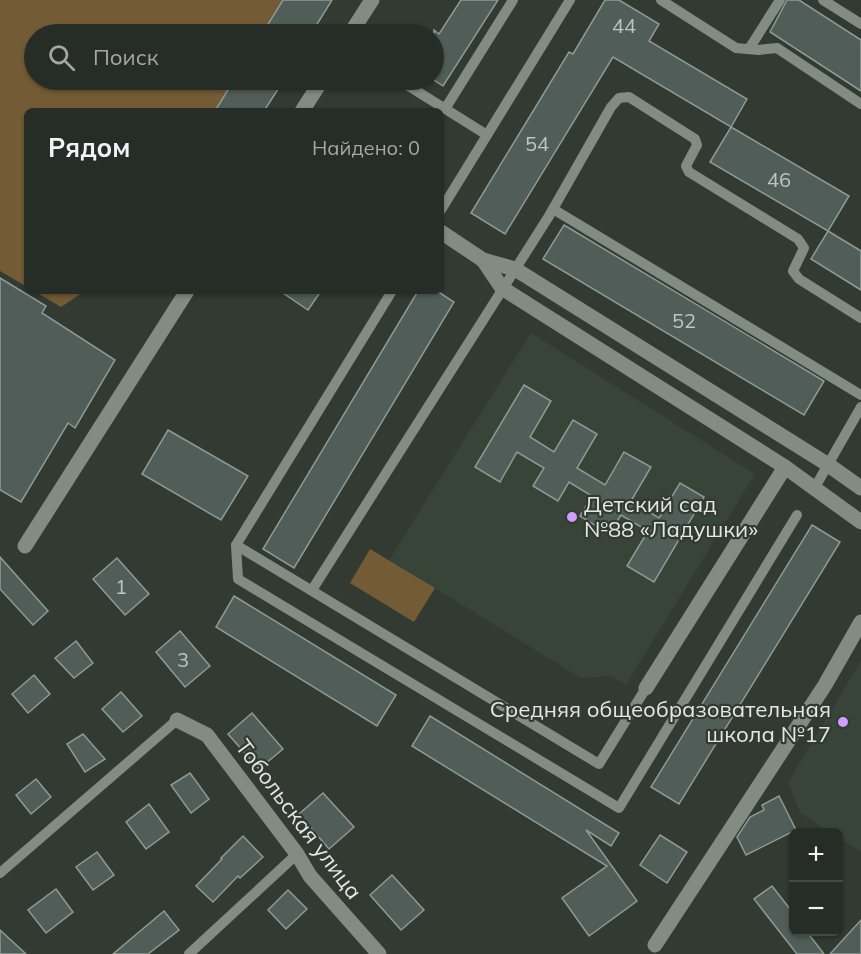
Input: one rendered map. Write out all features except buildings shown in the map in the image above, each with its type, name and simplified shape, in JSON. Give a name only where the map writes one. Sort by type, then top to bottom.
[{"type":"street","points":[[356,24],[372,0]]},
{"type":"street","points":[[304,108],[316,90]]},
{"type":"street","points":[[444,234],[483,260],[515,268],[827,464],[861,488]]},
{"type":"street","points":[[483,260],[502,288],[786,467],[861,522]]},
{"type":"street","points":[[25,546],[185,294]]},
{"type":"street","points":[[658,387],[671,366]]},
{"type":"street","points":[[646,688],[786,467]]},
{"type":"street","points":[[655,945],[825,685],[861,622]]},
{"type":"street","name":"Тобольская улица","points":[[177,720],[207,735],[297,854],[310,876],[379,954]]},
{"type":"lane","points":[[487,135],[445,109],[513,0]]},
{"type":"lane","points":[[444,205],[570,0]]},
{"type":"lane","points":[[661,0],[736,48],[758,50],[777,48],[861,104]]},
{"type":"lane","points":[[749,49],[780,0]]},
{"type":"lane","points":[[823,0],[861,24]]},
{"type":"lane","points":[[415,90],[443,108]]},
{"type":"lane","points":[[312,590],[553,209],[611,107],[620,98],[629,97],[695,139],[697,145],[686,166],[689,172],[798,239],[804,248],[793,271],[799,279],[861,318]]},
{"type":"lane","points":[[553,209],[861,395]]},
{"type":"lane","points":[[390,294],[236,545],[238,579],[619,808],[797,515]]},
{"type":"lane","points":[[814,489],[861,407]]},
{"type":"lane","points":[[236,545],[599,764],[646,688]]},
{"type":"lane","points":[[0,873],[177,720]]},
{"type":"lane","points":[[189,954],[297,854]]},
{"type":"shaded area","points":[[0,0],[283,0],[268,24],[24,24],[24,90],[228,90],[217,108],[24,108],[24,285],[0,271]]},
{"type":"shaded area","points":[[39,294],[80,294],[61,307]]},
{"type":"shaded area","name":"Детский сад №88 «Ладушки»","points":[[531,333],[755,474],[626,685],[611,676],[581,678],[389,560]]},
{"type":"shaded area","points":[[370,549],[435,588],[414,622],[350,583]]},
{"type":"shaded area","name":"Средняя общеобразовательная школа №17","points":[[861,661],[861,852],[843,841],[843,828],[824,828],[800,813],[788,782]]},
{"type":"place","name":"Детский сад №88 «Ладушки»","points":[[572,517]]},
{"type":"place","name":"Средняя общеобразовательная школа №17","points":[[843,722]]}]
